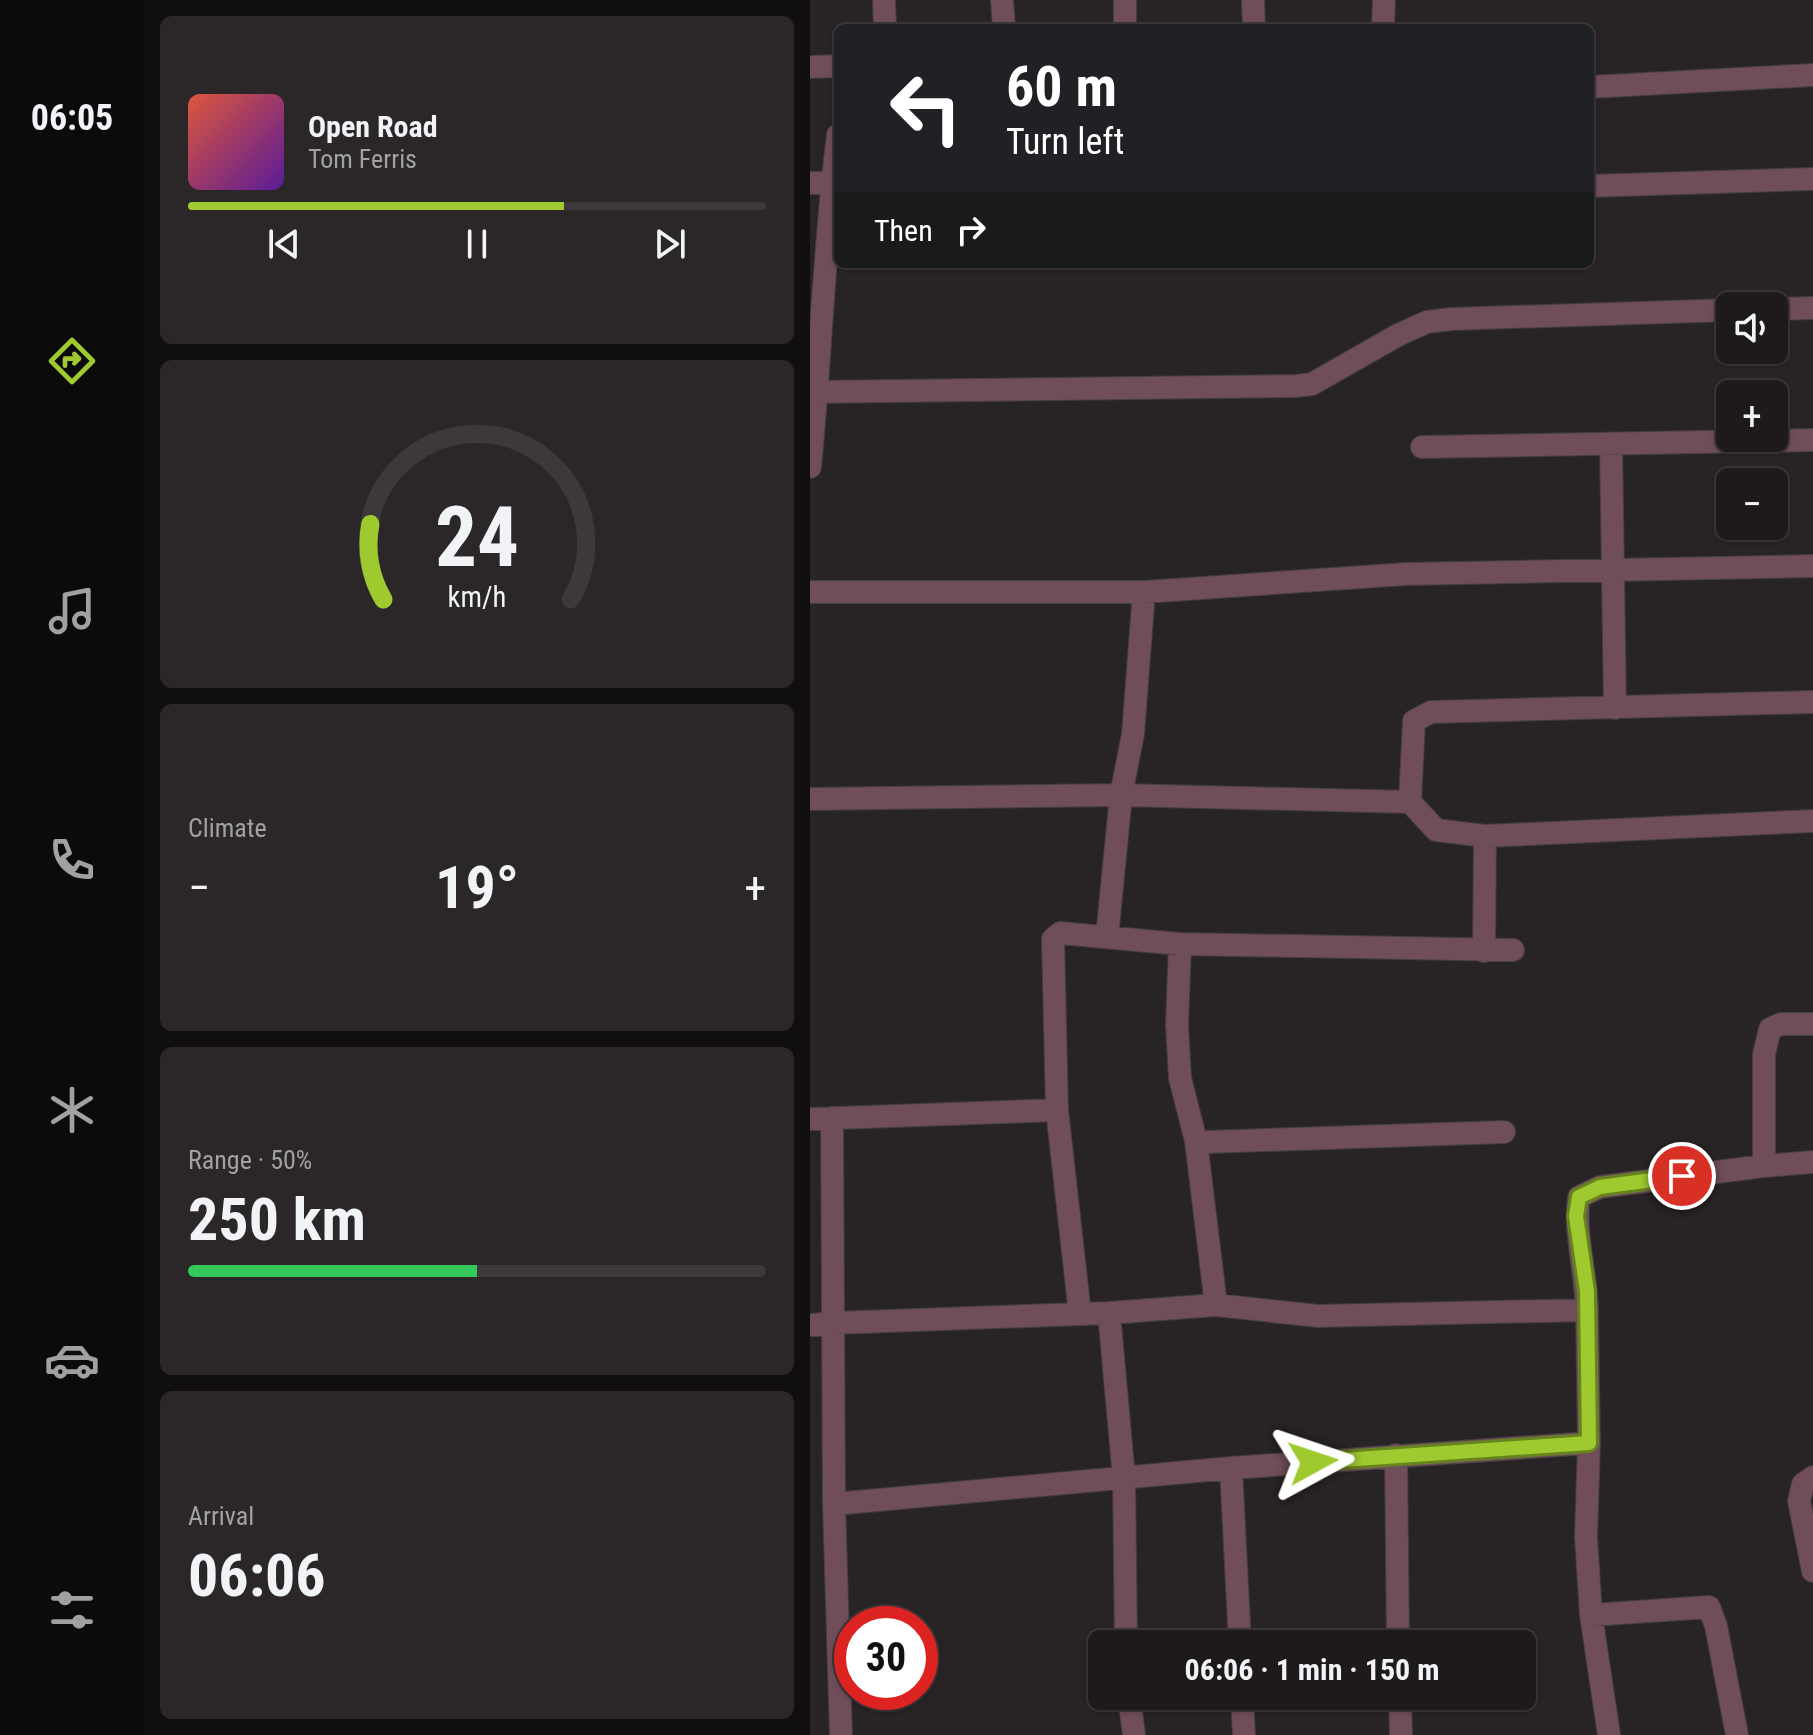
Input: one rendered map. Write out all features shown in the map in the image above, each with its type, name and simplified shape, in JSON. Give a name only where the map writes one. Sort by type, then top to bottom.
[{"type":"street","points":[[884,0],[885,24]]},
{"type":"street","points":[[1002,0],[1004,24]]},
{"type":"street","points":[[1125,0],[1125,24]]},
{"type":"street","points":[[1253,0],[1254,24]]},
{"type":"street","points":[[1383,24],[1384,0]]},
{"type":"street","points":[[810,67],[834,66]]},
{"type":"street","points":[[1594,87],[1813,75]]},
{"type":"street","points":[[810,467],[827,183],[834,152]]},
{"type":"street","points":[[1594,186],[1813,179]]},
{"type":"street","points":[[1788,309],[1813,308]]},
{"type":"street","points":[[814,392],[1296,386],[1312,384],[1427,322],[1716,310]]},
{"type":"street","points":[[1422,447],[1813,440]]},
{"type":"street","points":[[1611,444],[1615,708]]},
{"type":"street","points":[[810,592],[1144,592],[1406,574],[1813,566]]},
{"type":"street","points":[[1107,937],[1121,795],[1133,734],[1144,592]]},
{"type":"street","points":[[1813,702],[1431,712],[1414,721],[1410,802],[1436,830],[1485,836],[1813,821]]},
{"type":"street","points":[[810,799],[1121,795],[1410,802]]},
{"type":"street","points":[[1484,951],[1485,836]]},
{"type":"street","points":[[1080,1314],[1057,1110],[1053,939],[1060,933],[1180,944],[1513,950]]},
{"type":"street","points":[[1180,944],[1177,1025],[1180,1078],[1196,1141],[1216,1305]]},
{"type":"street","points":[[1764,1166],[1764,1054],[1770,1029],[1781,1024],[1813,1024]]},
{"type":"street","points":[[841,1735],[834,1504],[833,1323],[821,1118],[1057,1110]]},
{"type":"street","points":[[1196,1141],[1504,1132]]},
{"type":"street","points":[[1609,1735],[1591,1615],[1586,1537],[1589,1443],[1587,1291],[1576,1216],[1579,1197],[1600,1187],[1813,1162]]},
{"type":"street","points":[[810,1325],[1109,1313],[1216,1305],[1318,1316],[1587,1310]]},
{"type":"street","points":[[1109,1313],[1124,1478],[1126,1630]]},
{"type":"street","points":[[834,1504],[1231,1468],[1589,1443]]},
{"type":"street","points":[[1396,1455],[1398,1630]]},
{"type":"street","points":[[1231,1468],[1239,1630]]},
{"type":"street","points":[[1813,1477],[1803,1484],[1799,1501],[1813,1571]]},
{"type":"street","points":[[1591,1615],[1709,1607],[1716,1626],[1737,1735]]},
{"type":"street","points":[[1131,1710],[1134,1735]]},
{"type":"street","points":[[1243,1710],[1244,1735]]},
{"type":"street","points":[[1400,1710],[1401,1735]]},
{"type":"route","points":[[1313,1462],[1589,1443],[1587,1291],[1576,1216],[1579,1197],[1600,1187],[1682,1176]]}]
